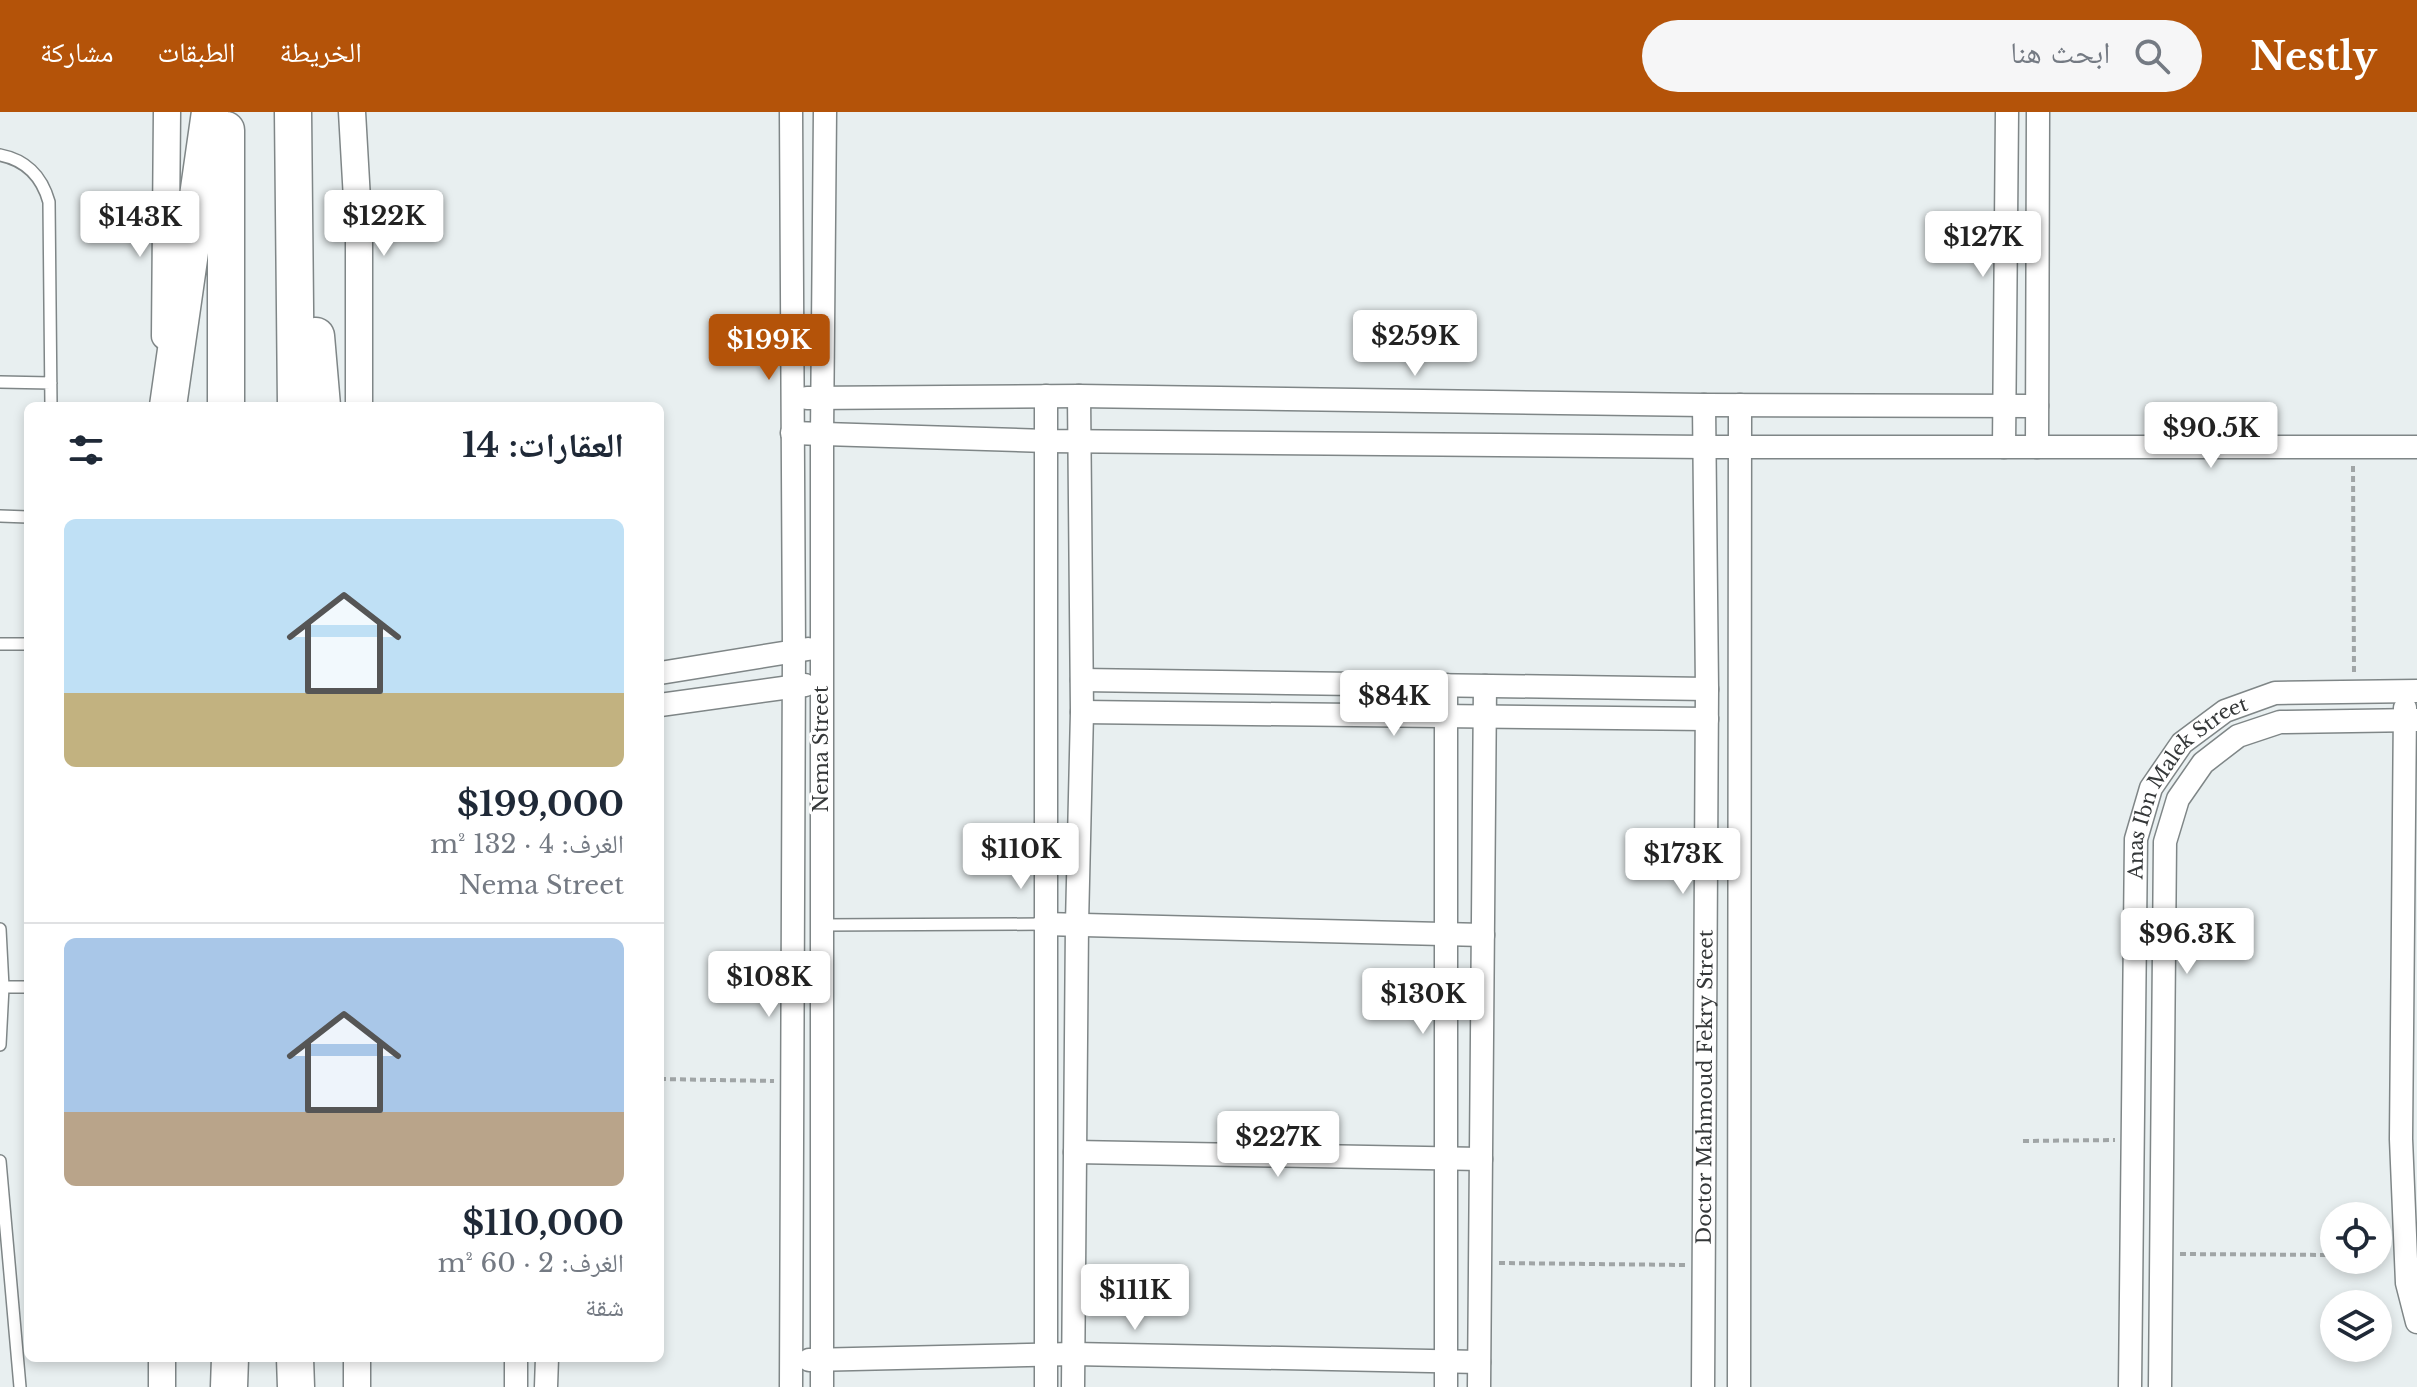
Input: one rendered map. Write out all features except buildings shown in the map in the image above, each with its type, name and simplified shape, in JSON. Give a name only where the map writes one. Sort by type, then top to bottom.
[{"type":"highway","points":[[167,402],[210,112]]},
{"type":"highway","points":[[226,112],[226,402]]},
{"type":"highway","points":[[293,112],[296,402]]},
{"type":"highway","points":[[295,229],[314,312],[322,402]]},
{"type":"highway","points":[[229,1387],[230,1362]]},
{"type":"highway","points":[[295,1362],[296,1387]]},
{"type":"street","points":[[166,402],[167,112]]},
{"type":"street","points":[[352,112],[359,234],[359,402]]},
{"type":"street","name":"Nema Street","points":[[791,112],[794,651],[791,1387]]},
{"type":"street","name":"Nema Street","points":[[822,1387],[821,647],[825,112]]},
{"type":"street","points":[[2004,447],[2007,112]]},
{"type":"street","points":[[2037,447],[2041,115]]},
{"type":"street","points":[[1046,396],[1046,1387]]},
{"type":"street","points":[[792,398],[1079,396],[1704,405],[2037,406]]},
{"type":"street","points":[[1073,1387],[1082,712],[1079,396]]},
{"type":"street","name":"Doctor Mahmoud Fekry Street","points":[[1703,1387],[1707,719],[1704,405]]},
{"type":"street","name":"Doctor Mahmoud Fekry Street","points":[[1739,1387],[1740,405]]},
{"type":"street","points":[[792,433],[1046,441],[1705,447],[2417,447]]},
{"type":"street","points":[[664,672],[821,647]]},
{"type":"street","points":[[1082,680],[1707,689]]},
{"type":"street","points":[[664,704],[822,682]]},
{"type":"street","points":[[1446,685],[1446,1387]]},
{"type":"street","points":[[1479,1387],[1485,686]]},
{"type":"street","points":[[2411,691],[2407,1283],[2417,1322]]},
{"type":"street","name":"Anas Ibn Malek Street","points":[[2130,1387],[2136,839],[2151,788],[2182,743],[2225,711],[2275,693],[2411,691]]},
{"type":"street","points":[[1082,712],[1707,719]]},
{"type":"street","name":"Anas Ibn Malek Street","points":[[2160,1387],[2165,842],[2178,799],[2203,763],[2238,736],[2280,722],[2411,720]]},
{"type":"street","points":[[1044,924],[1483,935]]},
{"type":"street","points":[[1706,986],[1741,984]]},
{"type":"street","points":[[2133,1139],[2162,1139]]},
{"type":"street","points":[[1075,1152],[1481,1159]]},
{"type":"street","points":[[791,1360],[1074,1354],[1479,1362]]},
{"type":"street","points":[[162,1362],[162,1387]]},
{"type":"street","points":[[357,1362],[357,1387]]},
{"type":"street","points":[[516,1362],[516,1387]]},
{"type":"street","points":[[546,1387],[547,1362]]},
{"type":"lane","points":[[0,155],[18,160],[35,173],[49,202],[51,402]]},
{"type":"lane","points":[[0,382],[51,383]]},
{"type":"lane","points":[[0,516],[24,517]]},
{"type":"lane","points":[[0,644],[24,644]]},
{"type":"lane","points":[[821,925],[1044,924]]},
{"type":"lane","points":[[0,929],[0,1045]]},
{"type":"lane","points":[[1,987],[24,987]]},
{"type":"lane","points":[[0,1161],[20,1387]]},
{"type":"path","points":[[2353,447],[2354,692]]},
{"type":"path","points":[[664,1079],[792,1082]]},
{"type":"path","points":[[2023,1141],[2133,1139]]},
{"type":"path","points":[[2161,1254],[2320,1255]]},
{"type":"path","points":[[1480,1263],[1704,1265]]}]
